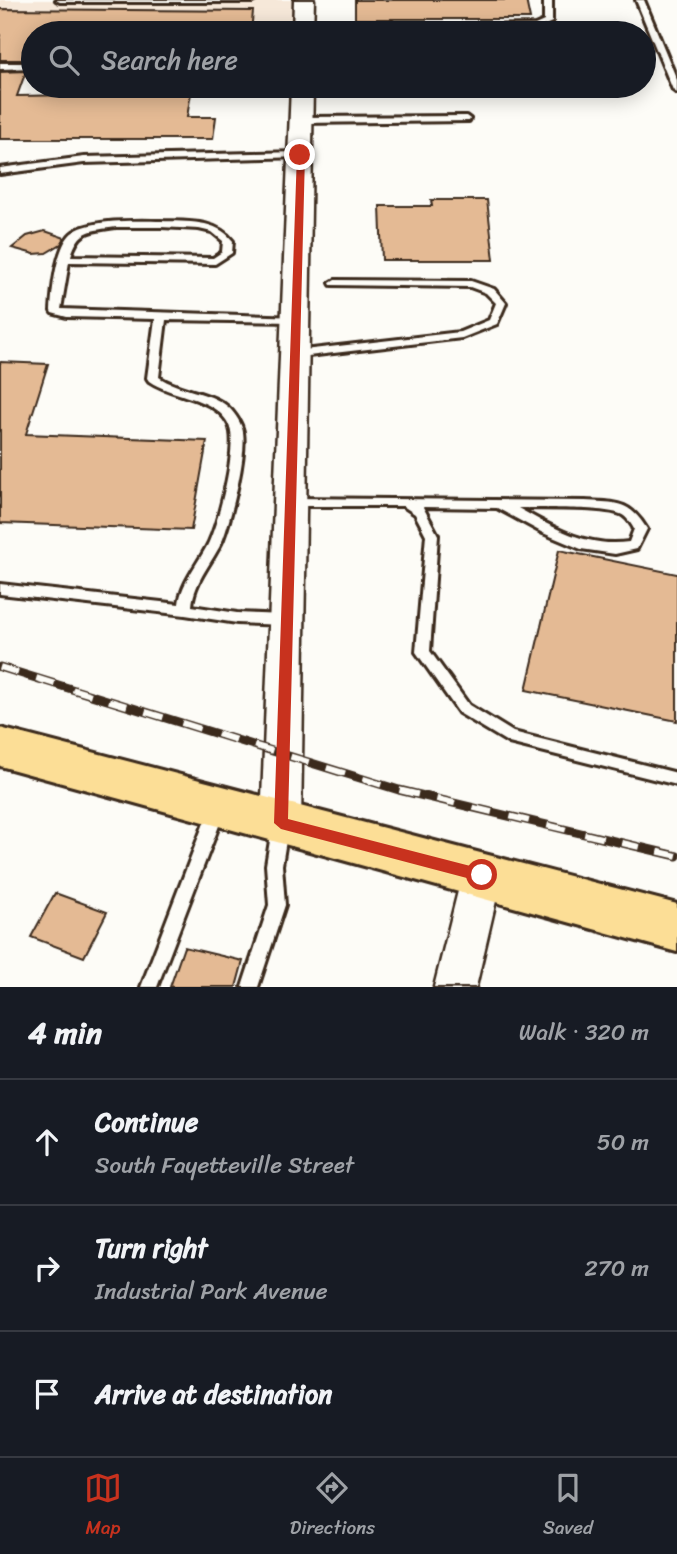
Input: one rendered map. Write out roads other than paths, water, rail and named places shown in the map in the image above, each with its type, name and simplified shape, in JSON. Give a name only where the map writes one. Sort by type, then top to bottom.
[{"type":"main road","points":[[0,747],[677,928]]},
{"type":"street","points":[[304,0],[304,21]]},
{"type":"street","points":[[281,823],[302,98]]},
{"type":"street","points":[[456,987],[482,875]]},
{"type":"lane","points":[[60,0],[252,0]]},
{"type":"lane","points":[[548,0],[548,21]]},
{"type":"lane","points":[[640,0],[649,21]]},
{"type":"lane","points":[[656,39],[677,90]]},
{"type":"lane","points":[[0,66],[21,66]]},
{"type":"lane","points":[[301,120],[466,119]]},
{"type":"lane","points":[[0,172],[84,160],[300,155]]},
{"type":"lane","points":[[66,259],[215,261],[227,253],[228,241],[214,229],[198,226],[101,224],[83,229],[74,236],[66,259],[56,291],[56,310],[67,314],[296,318]]},
{"type":"lane","points":[[295,355],[461,335],[493,322],[501,303],[490,291],[471,284],[335,283]]},
{"type":"lane","points":[[161,315],[153,378],[163,387],[206,401],[227,413],[238,430],[234,467],[218,537],[184,598],[186,610]]},
{"type":"lane","points":[[291,502],[405,502],[500,504],[618,508],[629,513],[641,528],[633,546],[614,551],[582,546],[500,504]]},
{"type":"lane","points":[[405,502],[421,511],[432,535],[423,652],[464,709],[509,737],[677,779]]},
{"type":"lane","points":[[0,589],[237,618],[288,620]]},
{"type":"lane","points":[[149,987],[218,806]]},
{"type":"lane","points":[[250,987],[277,905],[274,865],[281,823]]},
{"type":"railway","points":[[0,667],[399,790],[677,856]]}]
